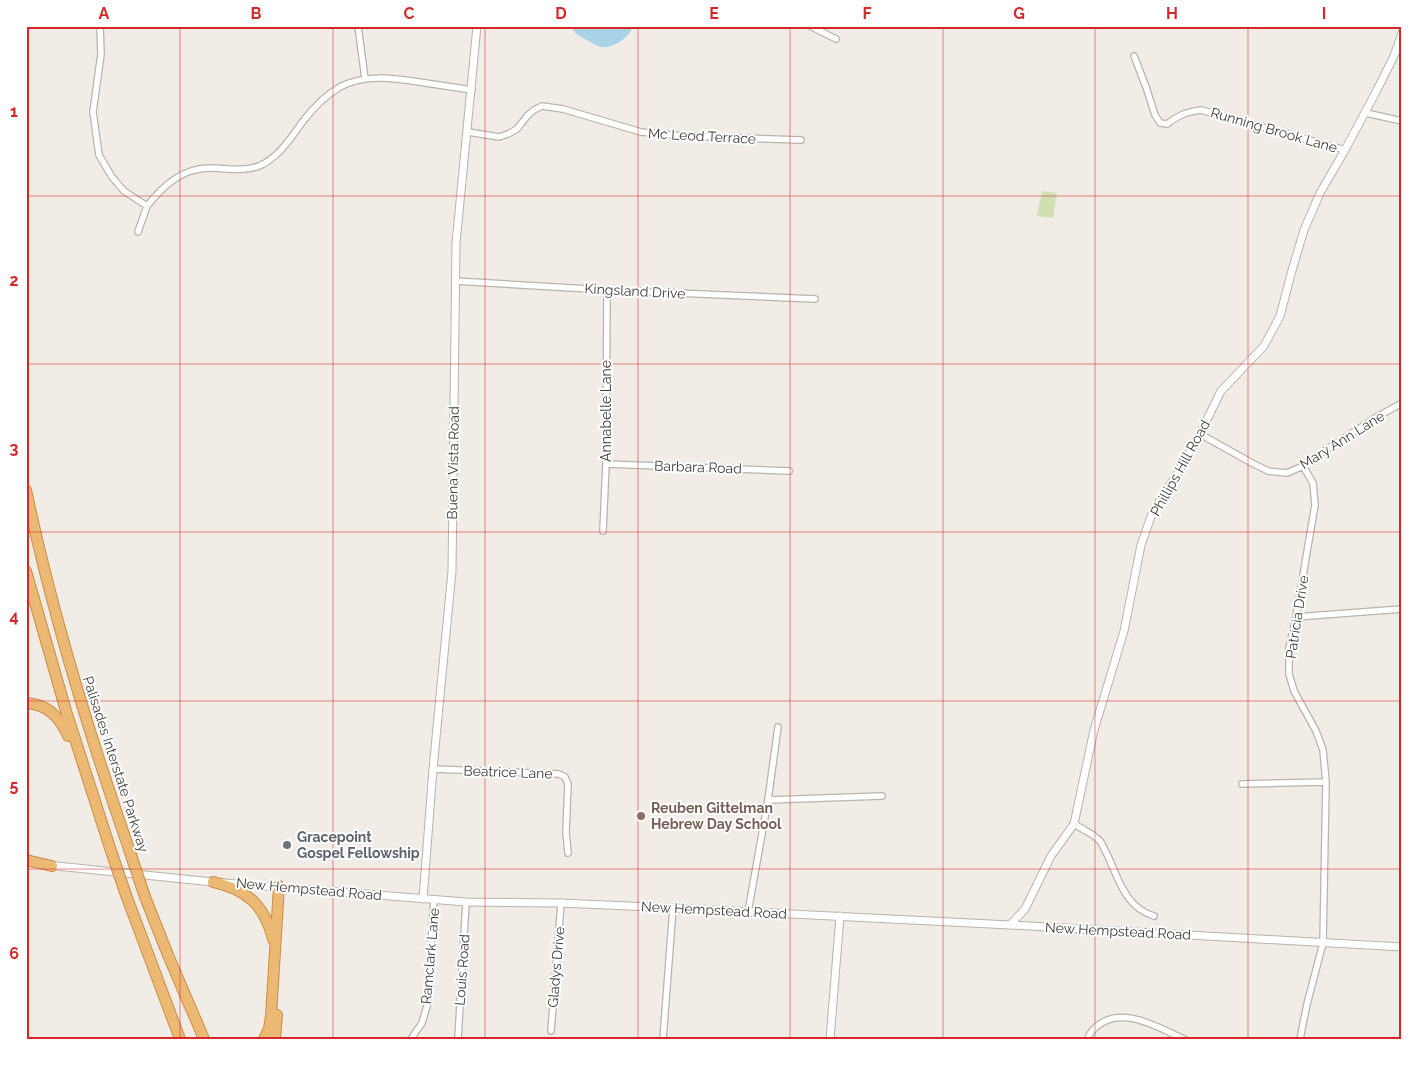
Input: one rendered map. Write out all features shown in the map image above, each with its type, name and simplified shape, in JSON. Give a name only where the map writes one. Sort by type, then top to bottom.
[{"type":"highway","name":"Palisades Interstate Parkway","points":[[26,490],[66,651],[93,740],[146,897],[168,955],[204,1039]]},
{"type":"highway","points":[[26,571],[66,711],[104,831],[180,1039]]},
{"type":"highway","points":[[26,703],[38,704],[46,708],[62,723],[104,831]]},
{"type":"highway","points":[[26,862],[52,866]]},
{"type":"highway","points":[[213,882],[246,894],[254,901],[267,921],[275,946]]},
{"type":"highway","points":[[264,1039],[271,1016],[275,946],[282,887]]},
{"type":"highway","points":[[276,1039],[282,887]]},
{"type":"highway","points":[[168,955],[211,1039]]},
{"type":"street","points":[[100,26],[101,54],[93,112],[99,155],[112,177],[124,191],[147,206]]},
{"type":"street","points":[[358,26],[364,79]]},
{"type":"street","name":"Buena Vista Road","points":[[423,899],[452,571],[455,281],[459,206],[468,132],[477,26]]},
{"type":"street","points":[[810,26],[836,39]]},
{"type":"street","name":"Phillips Hill Road","points":[[1010,925],[1025,909],[1051,856],[1074,824],[1094,730],[1124,631],[1141,545],[1153,511],[1200,434],[1221,391],[1264,346],[1280,316],[1290,274],[1304,230],[1320,193],[1366,113],[1394,56],[1402,32]]},
{"type":"street","name":"Running Brook Lane","points":[[1134,56],[1155,115],[1160,123],[1167,124],[1188,111],[1201,110],[1345,150]]},
{"type":"street","points":[[138,232],[147,206],[160,190],[184,173],[208,168],[243,169],[259,166],[282,150],[313,109],[326,96],[341,87],[364,79],[390,78],[472,90]]},
{"type":"street","name":"Mc Leod Terrace","points":[[468,132],[498,137],[508,134],[517,130],[528,115],[542,106],[563,109],[641,132],[683,136],[801,140]]},
{"type":"street","points":[[1366,113],[1402,121]]},
{"type":"street","name":"Kingsland Drive","points":[[455,281],[815,299]]},
{"type":"street","name":"Annabelle Lane","points":[[603,531],[606,464],[607,290]]},
{"type":"street","name":"Mary Ann Lane","points":[[1200,434],[1268,471],[1287,473],[1303,466],[1375,418],[1402,403]]},
{"type":"street","name":"Barbara Road","points":[[606,464],[790,471]]},
{"type":"street","name":"Patricia Drive","points":[[1300,1039],[1306,1004],[1322,943],[1326,782],[1323,750],[1316,731],[1294,691],[1289,674],[1289,648],[1296,617],[1314,505],[1313,483],[1303,466]]},
{"type":"street","points":[[1296,617],[1402,609]]},
{"type":"street","points":[[748,912],[768,800],[778,727]]},
{"type":"street","name":"Beatrice Lane","points":[[433,769],[560,774],[565,777],[568,784],[566,832],[568,853]]},
{"type":"street","points":[[1242,784],[1326,782]]},
{"type":"street","points":[[768,800],[882,796]]},
{"type":"street","points":[[1074,824],[1093,834],[1100,841],[1124,892],[1132,904],[1141,911],[1154,916]]},
{"type":"street","name":"New Hempstead Road","points":[[52,866],[213,882],[466,902],[561,903],[840,916],[1402,947]]},
{"type":"street","name":"Ramclark Lane","points":[[411,1039],[422,1023],[427,1006],[434,900]]},
{"type":"street","name":"Louis Road","points":[[458,1039],[466,902]]},
{"type":"street","name":"Gladys Drive","points":[[551,1031],[561,903]]},
{"type":"street","points":[[663,1039],[673,908]]},
{"type":"street","points":[[830,1039],[840,916]]},
{"type":"street","points":[[1088,1039],[1089,1034],[1101,1022],[1119,1017],[1141,1020],[1184,1039]]},
{"type":"green space","points":[[1042,191],[1057,193],[1053,218],[1037,216]]},
{"type":"water","points":[[571,26],[633,26],[625,38],[616,44],[601,47],[575,33]]},
{"type":"place","name":"Reuben Gittelman Hebrew Day School","points":[[641,816]]},
{"type":"place","name":"Gracepoint Gospel Fellowship","points":[[287,845]]}]
